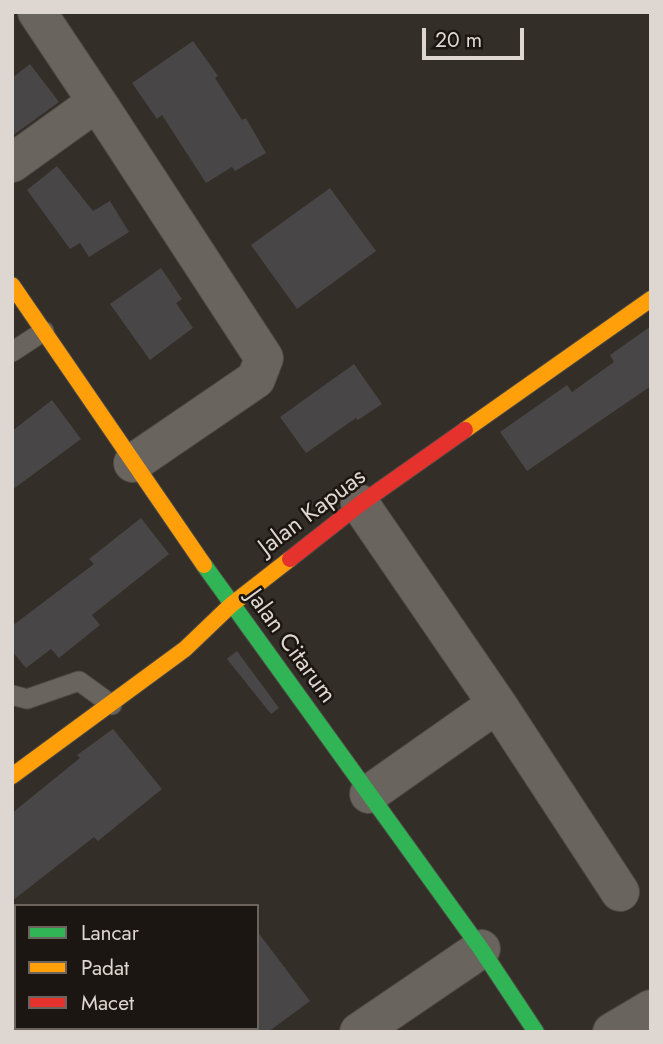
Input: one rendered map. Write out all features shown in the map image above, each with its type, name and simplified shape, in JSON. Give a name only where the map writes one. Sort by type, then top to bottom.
[{"type":"street","points":[[37,12],[264,358],[256,379],[133,463]]},
{"type":"street","points":[[12,163],[97,102]]},
{"type":"street","name":"Jalan Citarum","points":[[12,285],[231,605],[481,949],[536,1032]]},
{"type":"street","name":"Jalan Kapuas","points":[[12,776],[186,649],[231,605],[360,504],[651,299]]},
{"type":"street","points":[[360,504],[497,704],[620,892]]},
{"type":"street","points":[[369,794],[497,704]]},
{"type":"street","points":[[359,1032],[481,949]]},
{"type":"street","points":[[612,1032],[651,1009]]},
{"type":"lane","points":[[12,352],[44,331]]},
{"type":"lane","points":[[12,695],[27,699],[79,681],[112,705]]},
{"type":"building","points":[[193,41],[218,76],[215,78],[242,120],[246,118],[266,153],[235,171],[232,167],[206,183],[162,115],[157,119],[132,83]]},
{"type":"building","points":[[30,64],[59,102],[12,136],[12,78]]},
{"type":"building","points":[[57,166],[93,211],[110,201],[129,232],[89,257],[80,243],[70,249],[27,190]]},
{"type":"building","points":[[330,188],[376,251],[297,309],[251,245]]},
{"type":"building","points":[[161,268],[182,299],[176,303],[193,328],[150,360],[110,304]]},
{"type":"building","points":[[651,326],[651,386],[527,471],[500,432],[567,385],[572,392],[614,362],[610,355]]},
{"type":"building","points":[[354,364],[382,404],[358,420],[356,418],[306,453],[280,417]]},
{"type":"building","points":[[52,400],[81,439],[12,490],[12,431]]},
{"type":"building","points":[[141,518],[169,554],[92,615],[100,625],[59,658],[51,649],[26,668],[12,651],[12,626],[94,564],[89,559]]},
{"type":"building","points":[[237,651],[279,708],[271,714],[227,659]]},
{"type":"building","points":[[113,729],[162,789],[98,841],[94,837],[12,901],[12,813],[80,758],[77,755]]},
{"type":"building","points":[[259,934],[310,1001],[268,1032],[257,1032]]},
{"type":"traffic: fast","points":[[204,565],[481,949],[536,1032]]},
{"type":"traffic: slow","points":[[12,285],[204,565]]},
{"type":"traffic: slow","points":[[465,430],[651,299]]},
{"type":"traffic: slow","points":[[12,776],[185,649],[231,605],[290,559]]},
{"type":"traffic: jam","points":[[290,559],[360,504],[465,430]]}]
